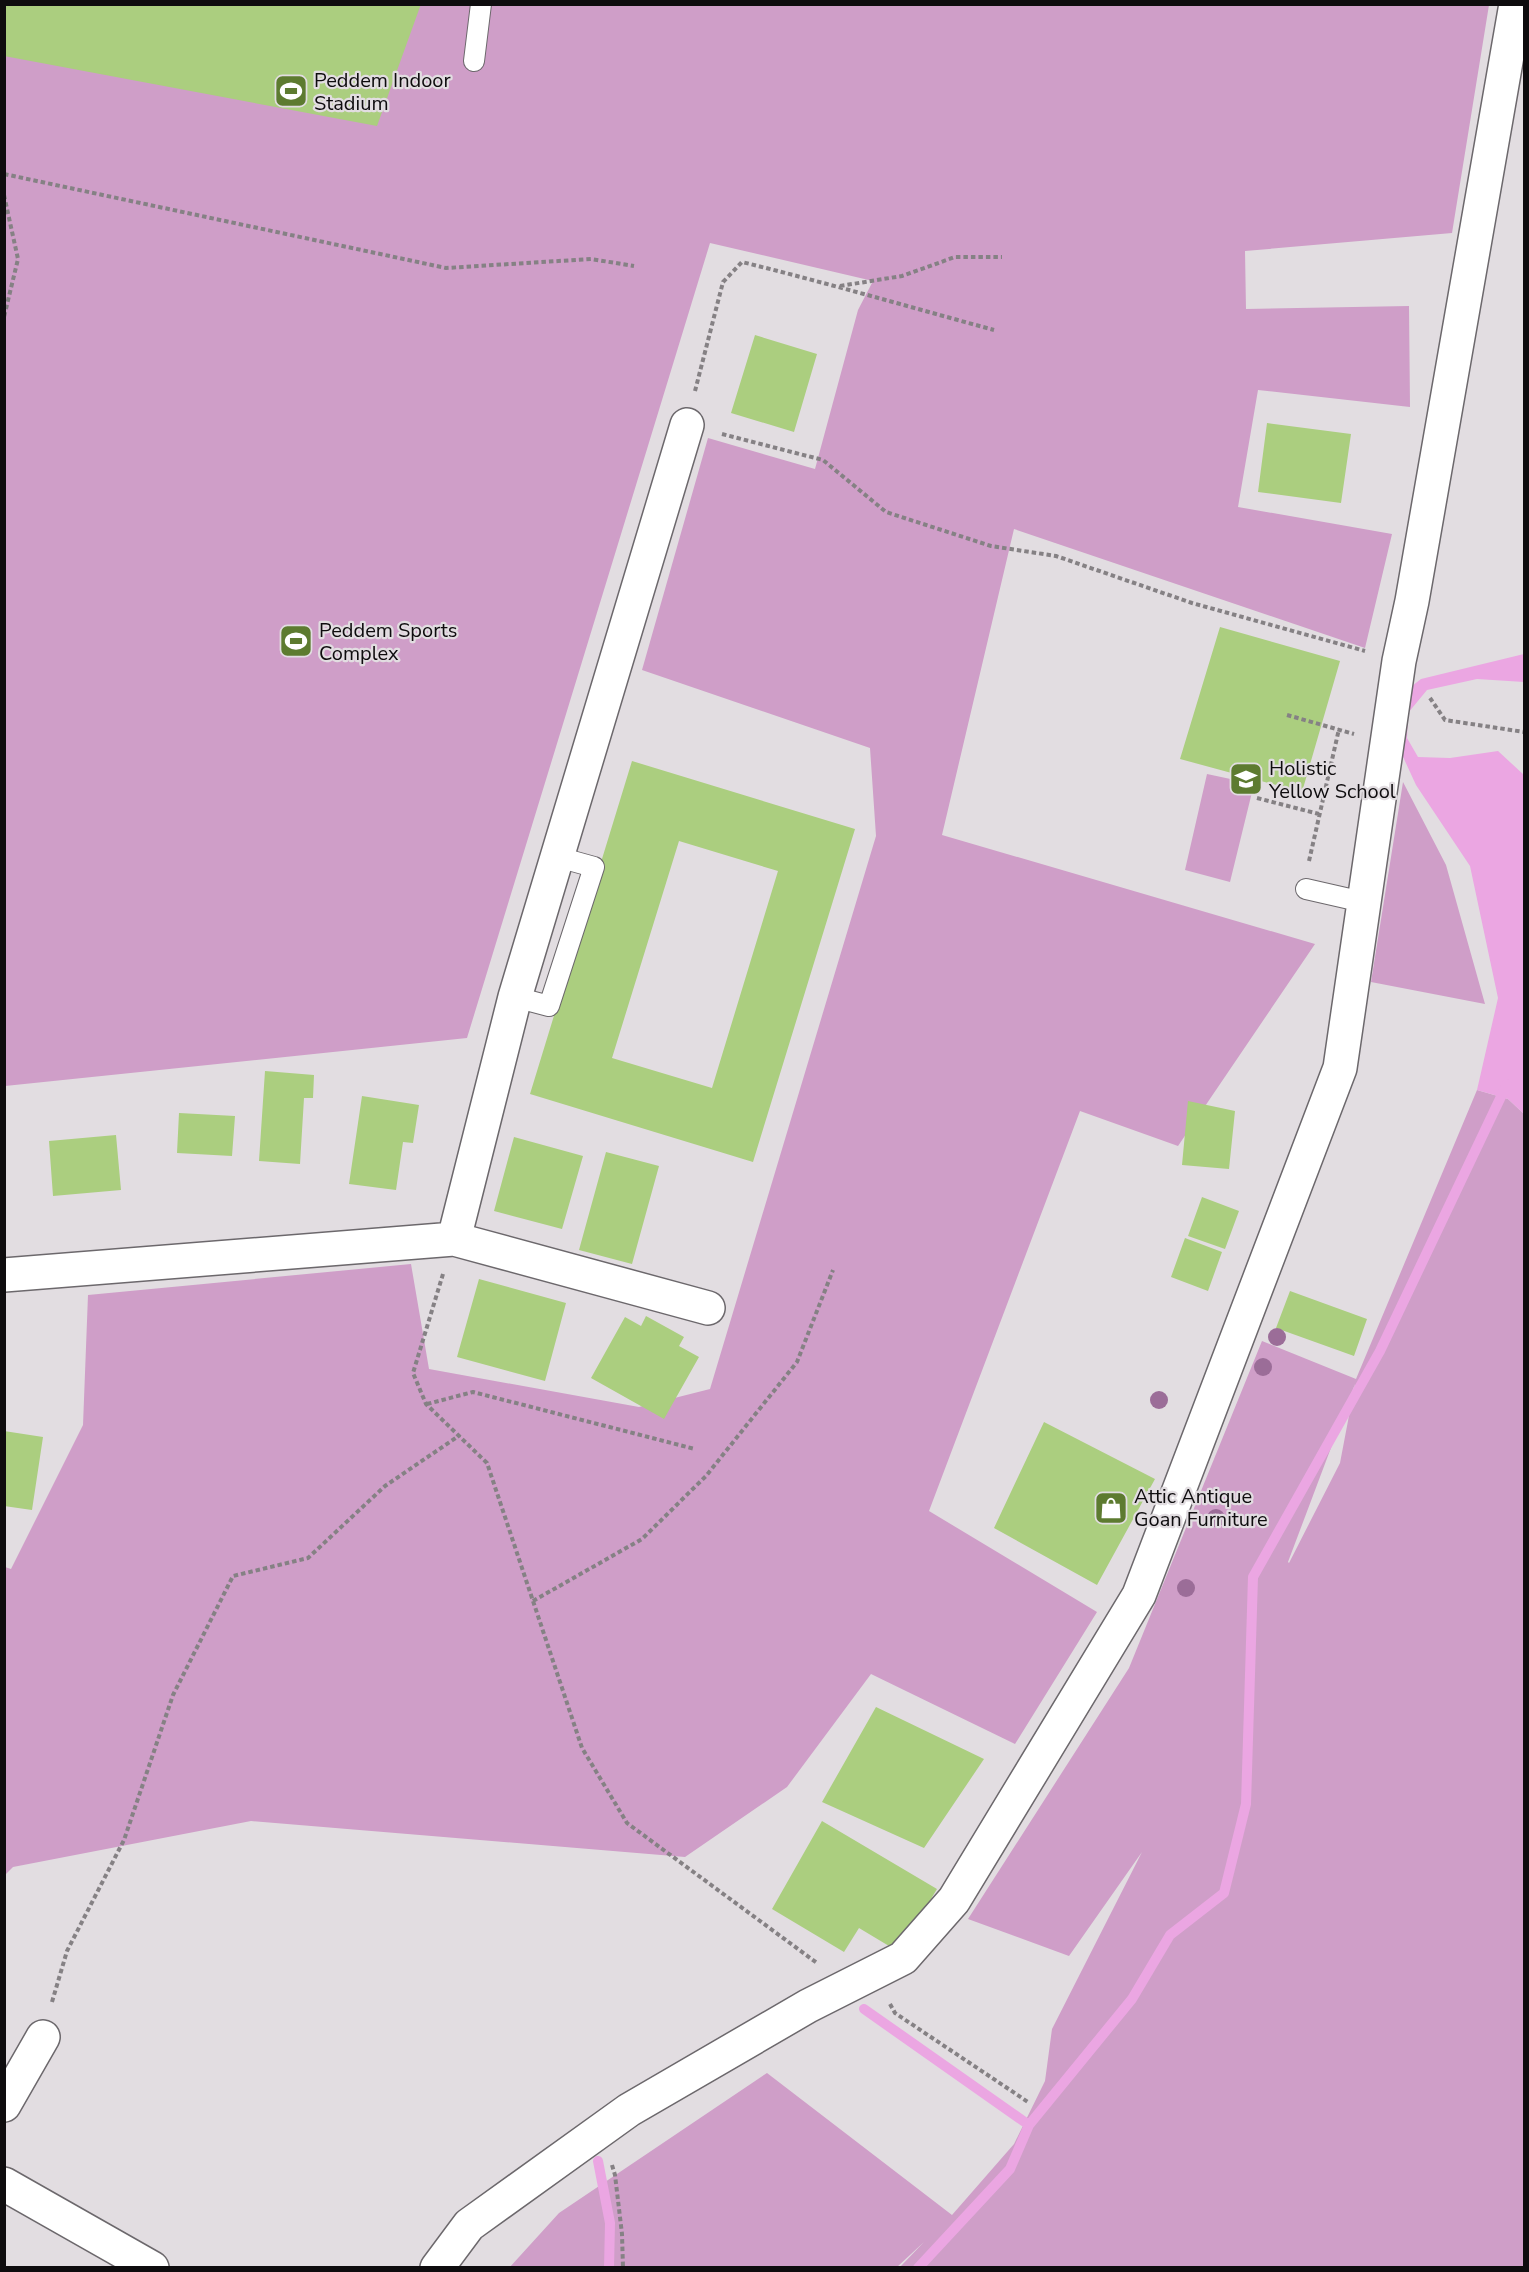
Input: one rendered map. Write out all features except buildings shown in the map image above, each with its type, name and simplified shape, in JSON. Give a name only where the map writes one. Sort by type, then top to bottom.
[{"type":"street","points":[[437,2268],[469,2224],[629,2110],[808,2006],[903,1958],[954,1900],[1139,1595],[1340,1068],[1399,661],[1414,589],[1516,4]]},
{"type":"street","points":[[453,1239],[515,996],[687,424]]},
{"type":"street","points":[[4,1275],[453,1239],[708,1308]]},
{"type":"street","points":[[4,2105],[43,2037]]},
{"type":"street","points":[[4,2184],[153,2268]]},
{"type":"lane","points":[[474,61],[481,4]]},
{"type":"lane","points":[[1306,880],[1363,902]]},
{"type":"path","points":[[4,174],[447,268],[591,259],[634,266]]},
{"type":"path","points":[[4,195],[18,258],[4,317]]},
{"type":"path","points":[[839,286],[902,276],[955,257],[1002,257]]},
{"type":"path","points":[[994,330],[866,296],[839,286],[742,262],[723,282],[687,424],[823,460],[885,512],[991,546],[1056,556],[1192,603],[1399,661],[1406,669],[1412,671],[1445,720],[1524,732]]},
{"type":"path","points":[[1287,715],[1386,744]]},
{"type":"path","points":[[1306,880],[1339,729]]},
{"type":"path","points":[[1257,798],[1319,814]]},
{"type":"path","points":[[453,1239],[414,1373],[426,1404],[487,1464],[582,1748],[627,1823],[862,1980],[895,2013],[1028,2102]]},
{"type":"path","points":[[533,1601],[642,1539],[705,1476],[797,1362],[833,1270]]},
{"type":"path","points":[[426,1404],[473,1392],[695,1449]]},
{"type":"path","points":[[43,2037],[67,1951],[123,1840],[172,1695],[233,1576],[308,1558],[385,1486],[460,1436]]},
{"type":"path","points":[[600,2131],[615,2175],[622,2234],[623,2268]]},
{"type":"shaded area","points":[[5,5],[1489,5],[1452,233],[1245,251],[1246,309],[1409,306],[1410,407],[1258,390],[1238,507],[1392,534],[1365,648],[1014,529],[942,835],[1315,944],[1178,1146],[1080,1111],[929,1511],[1097,1612],[1015,1744],[871,1674],[787,1787],[685,1857],[251,1821],[13,1867],[5,1875],[5,1567],[11,1569],[83,1425],[88,1295],[411,1264],[429,1369],[639,1407],[710,1389],[876,836],[870,748],[642,670],[708,438],[815,469],[858,310],[873,281],[710,243],[467,1038],[5,1086]]},
{"type":"shaded area","points":[[1524,654],[1524,682],[1477,679],[1427,690],[1408,713],[1407,738],[1418,757],[1450,758],[1498,751],[1524,775],[1524,1114],[1508,1099],[1477,1090],[1498,998],[1470,866],[1416,785],[1393,735],[1399,696],[1421,679]]},
{"type":"shaded area","points":[[1207,774],[1254,784],[1230,882],[1185,870]]},
{"type":"shaded area","points":[[1403,782],[1446,865],[1485,1004],[1371,982]]},
{"type":"shaded area","points":[[1477,1090],[1508,1099],[1524,1114],[1524,2267],[900,2267],[924,2242],[897,2267],[509,2268],[559,2213],[767,2073],[952,2215],[1014,2144],[1045,2081],[1052,2029],[1142,1852],[1069,1956],[968,1919],[1129,1668],[1262,1341],[1356,1379]],"holes":[[[1355,1384],[1340,1463],[1289,1563]]]},
{"type":"waterway","points":[[918,2268],[1010,2169],[1029,2125],[1132,1999],[1170,1935],[1224,1893],[1246,1804],[1253,1577],[1380,1351],[1507,1084]]},
{"type":"waterway","points":[[864,2009],[1029,2125]]},
{"type":"waterway","points":[[598,2161],[610,2223],[609,2268]]},
{"type":"place","name":"Peddem Indoor Stadium","points":[[291,91]]},
{"type":"place","name":"Peddem Sports Complex","points":[[296,641]]},
{"type":"place","name":"Holistic Yellow School","points":[[1246,779]]},
{"type":"place","name":"Attic Antique Goan Furniture","points":[[1111,1508]]}]
